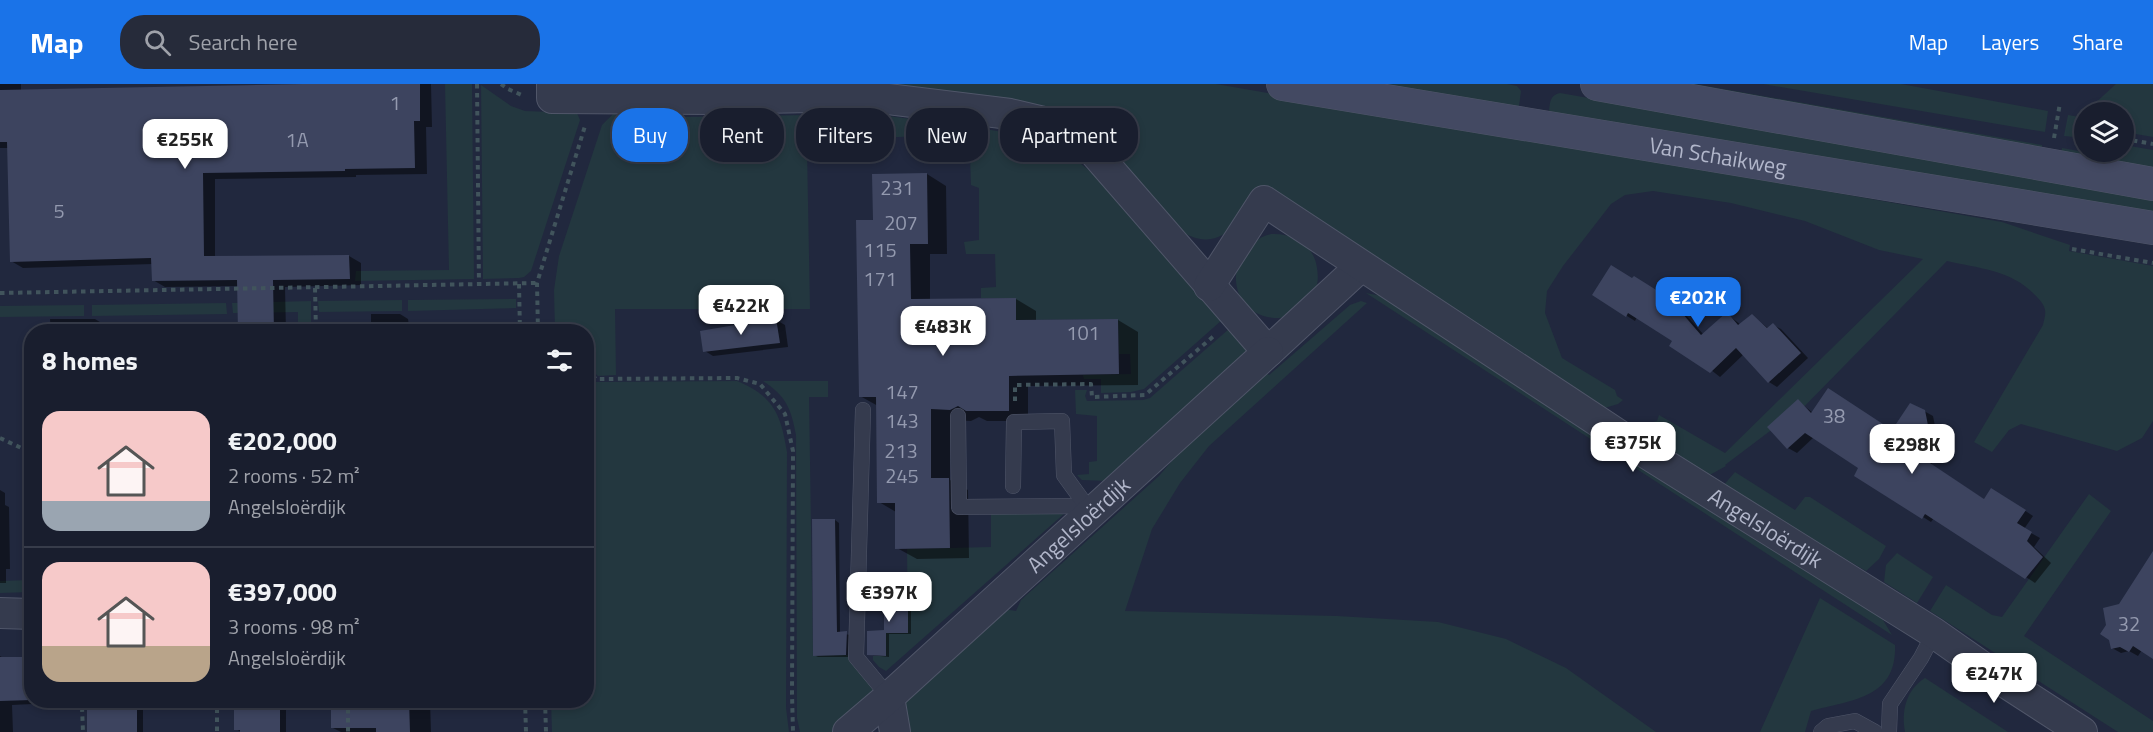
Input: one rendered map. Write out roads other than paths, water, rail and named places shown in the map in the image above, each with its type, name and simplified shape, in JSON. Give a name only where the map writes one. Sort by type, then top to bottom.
[{"type":"street","points":[[552,84],[552,98],[703,100],[864,96],[1010,114],[1040,121],[1088,145],[1268,352]]},
{"type":"street","name":"Van Schaikweg","points":[[1283,84],[2153,228]]},
{"type":"street","points":[[1597,84],[2153,184]]},
{"type":"street","name":"Angelsloërdijk","points":[[1209,286],[1264,201],[1646,453],[1934,633],[2082,732]]},
{"type":"street","name":"Angelsloërdijk","points":[[848,732],[889,697],[1088,509],[1268,352],[1361,266]]},
{"type":"street","points":[[0,614],[24,614]]},
{"type":"street","points":[[889,697],[895,732]]},
{"type":"lane","points":[[863,410],[856,657],[889,697]]},
{"type":"lane","points":[[958,416],[959,507],[1088,509]]},
{"type":"lane","points":[[1013,486],[1014,422],[1062,421],[1064,475],[1088,509]]},
{"type":"lane","points":[[1888,732],[1890,704],[1921,658],[1934,633]]},
{"type":"lane","points":[[1821,732],[1828,726],[1855,721],[1875,732]]}]
